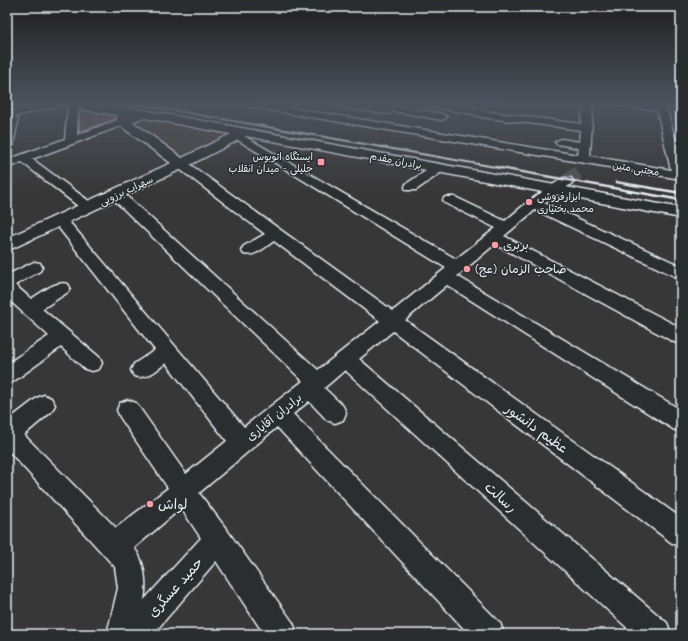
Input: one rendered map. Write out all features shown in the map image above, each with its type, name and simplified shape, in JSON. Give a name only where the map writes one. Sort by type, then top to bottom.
[{"type":"main road","points":[[139,133],[181,164]]},
{"type":"main road","name":"سهراب برزویی","points":[[7,245],[181,164],[242,133]]},
{"type":"main road","name":"برادران مقدم","points":[[242,133],[440,168],[559,186],[681,213]]},
{"type":"main road","name":"برادران مقدم","points":[[242,133],[681,208]]},
{"type":"street","points":[[7,146],[8,133]]},
{"type":"street","points":[[71,139],[72,133]]},
{"type":"street","points":[[7,164],[89,133]]},
{"type":"street","points":[[242,133],[260,155],[298,172],[681,422]]},
{"type":"street","name":"مجتبی متین","points":[[424,133],[583,162],[680,175]]},
{"type":"street","points":[[473,141],[474,133]]},
{"type":"street","points":[[553,133],[586,137]]},
{"type":"street","points":[[576,133],[586,137]]},
{"type":"street","points":[[583,162],[586,133]]},
{"type":"street","points":[[669,133],[680,175]]},
{"type":"street","points":[[561,142],[586,137]]},
{"type":"street","points":[[24,158],[88,207]]},
{"type":"street","name":"عظیم دانشور","points":[[181,164],[681,534]]},
{"type":"street","points":[[411,187],[440,168]]},
{"type":"street","points":[[285,179],[298,172]]},
{"type":"street","name":"برادران آقایاری","points":[[115,546],[534,204],[559,186]]},
{"type":"street","points":[[116,194],[313,385],[335,413]]},
{"type":"street","points":[[450,200],[500,232],[681,337]]},
{"type":"street","points":[[534,204],[681,273]]},
{"type":"street","points":[[60,220],[242,442]]},
{"type":"street","points":[[249,250],[274,234]]},
{"type":"street","points":[[7,282],[34,267]]},
{"type":"street","points":[[25,304],[57,284]]},
{"type":"street","points":[[7,288],[92,363]]},
{"type":"street","points":[[7,375],[61,337]]},
{"type":"street","points":[[141,370],[168,351]]},
{"type":"street","name":"رسالت","points":[[346,359],[656,634]]},
{"type":"street","points":[[44,405],[8,434],[115,546]]},
{"type":"street","points":[[128,410],[282,634]]},
{"type":"street","points":[[278,414],[489,634]]},
{"type":"street","name":"حمید عسگری","points":[[133,634],[218,539]]},
{"type":"street","name":"حمید عسگری","points":[[115,546],[128,562],[132,588],[122,634]]},
{"type":"shaded area","points":[[148,133],[232,133],[183,158]]},
{"type":"tunnel","points":[[567,181],[580,171]]},
{"type":"railway","points":[[302,133],[501,168]]},
{"type":"railway","points":[[495,167],[681,200]]},
{"type":"railway","points":[[616,182],[681,193]]},
{"type":"place","name":"ایستگاه اتوبوس جلیلی - میدان انقلاب","points":[[321,162]]},
{"type":"place","name":"ابزارفروشی محمد بختیاری","points":[[529,202]]},
{"type":"place","name":"بربری","points":[[495,245]]},
{"type":"place","name":"صاحب الزمان (عج)","points":[[467,269]]},
{"type":"place","name":"لواش","points":[[150,504]]}]
